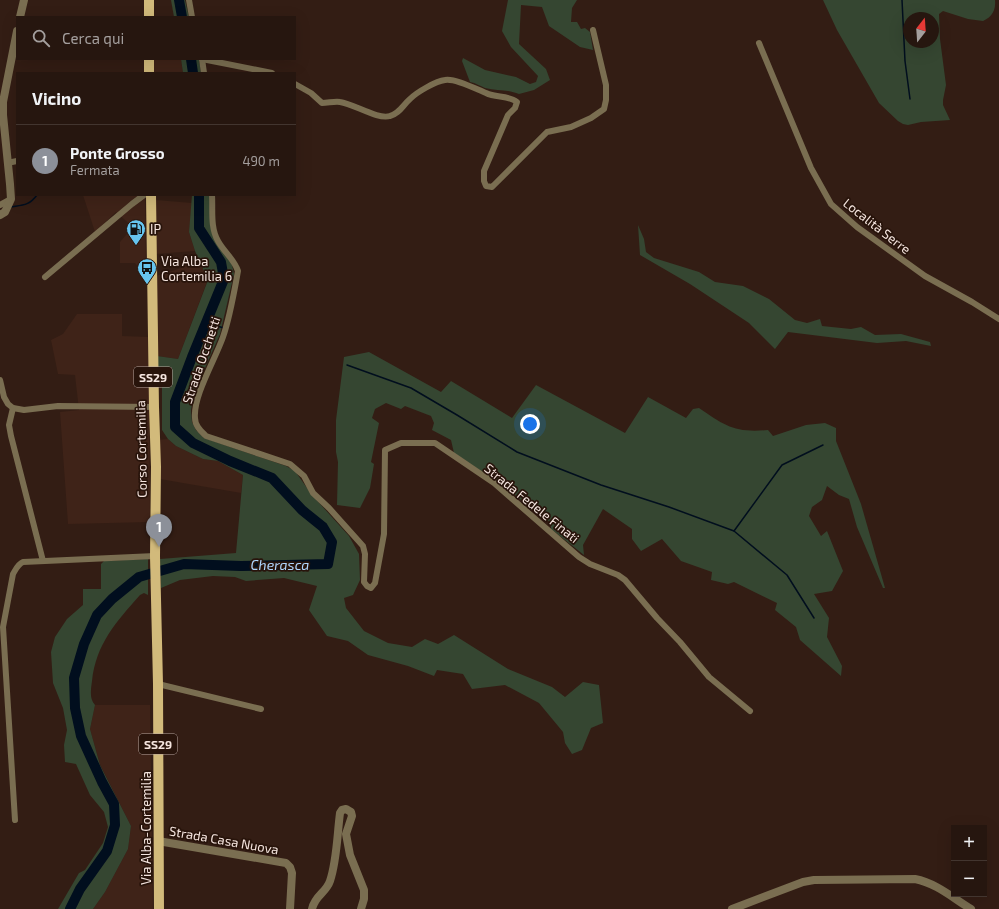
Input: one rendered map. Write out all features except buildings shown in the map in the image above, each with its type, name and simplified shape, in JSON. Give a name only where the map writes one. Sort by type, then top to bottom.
[{"type":"main road","points":[[149,0],[149,16]]},
{"type":"main road","points":[[149,60],[149,72]]},
{"type":"main road","name":"Corso Cortemilia","points":[[151,196],[156,466],[155,558]]},
{"type":"main road","name":"Via Alba-Cortemilia","points":[[155,558],[158,684],[159,909]]},
{"type":"street","points":[[20,16],[24,0]]},
{"type":"street","points":[[189,0],[192,16]]},
{"type":"street","points":[[296,85],[311,93],[322,103],[339,102],[352,105],[374,115],[389,117],[401,110],[410,98],[445,80],[455,81],[490,95],[512,98],[517,102],[516,108],[508,115],[484,171],[486,186],[492,188],[548,132],[571,127],[591,118],[604,109],[606,100],[606,85],[593,30]]},
{"type":"street","points":[[5,207],[10,184],[7,163],[3,102],[16,36]]},
{"type":"street","name":"Località Serre","points":[[759,43],[811,168],[831,204],[857,227],[925,276],[999,319]]},
{"type":"street","points":[[202,60],[204,72]]},
{"type":"street","points":[[207,60],[267,72]]},
{"type":"street","points":[[7,163],[16,161]]},
{"type":"street","points":[[45,277],[143,196]]},
{"type":"street","name":"Strada Occhetti","points":[[212,196],[213,228],[218,241],[236,264],[238,272],[223,336],[200,391],[195,410],[197,427],[206,436],[290,464],[298,469],[304,476],[313,494],[343,523],[363,546],[365,554],[364,582],[371,588]]},
{"type":"street","points":[[0,380],[4,397],[8,404],[13,408],[30,410],[58,406],[154,407]]},
{"type":"street","points":[[13,408],[9,425],[11,436],[43,561]]},
{"type":"street","name":"Strada Fedele Finati","points":[[371,588],[375,583],[384,534],[385,450],[401,443],[424,442],[435,444],[494,483],[580,557],[590,564],[618,575],[625,580],[709,677],[750,711]]},
{"type":"street","points":[[15,820],[3,627],[13,574],[16,568],[24,562],[155,558]]},
{"type":"street","points":[[158,684],[261,709]]},
{"type":"street","points":[[312,909],[316,898],[324,891],[330,882],[336,856],[340,813],[342,810],[346,809],[351,812],[352,816],[346,834],[350,855],[365,894],[362,909]]},
{"type":"street","name":"Strada Casa Nuova","points":[[158,840],[286,863],[292,872],[290,909]]},
{"type":"street","points":[[732,909],[803,882],[814,880],[915,879],[922,880],[937,887],[971,909]]},
{"type":"shaded area","points":[[152,60],[181,60],[183,72],[152,72]]},
{"type":"shaded area","points":[[83,196],[145,196],[146,268],[139,268],[135,263],[120,263],[120,242],[133,227],[116,212],[95,232]]},
{"type":"shaded area","points":[[156,200],[192,203],[189,232],[195,251],[155,254]]},
{"type":"shaded area","points":[[200,262],[208,279],[178,359],[157,356],[156,276]]},
{"type":"shaded area","points":[[77,314],[122,314],[122,336],[149,337],[150,522],[68,524],[60,412],[79,410],[75,375],[58,374],[51,340],[63,334]]},
{"type":"shaded area","points":[[168,439],[176,446],[203,459],[218,461],[243,475],[241,493],[160,479],[158,440]]},
{"type":"shaded area","points":[[95,705],[150,705],[153,909],[93,909],[105,892],[128,849],[131,826],[100,764],[90,729]]},
{"type":"green space","points":[[171,0],[185,0],[189,16],[174,16]]},
{"type":"green space","points":[[508,0],[577,0],[572,8],[571,22],[577,22],[581,29],[585,28],[590,32],[593,50],[580,47],[549,26],[542,7],[521,5],[519,44],[546,69],[550,80],[534,90],[519,94],[510,91],[485,88],[470,82],[462,61],[463,58],[485,70],[516,77],[530,84],[536,82],[538,76],[511,47],[502,31]]},
{"type":"green space","points":[[823,0],[995,0],[993,13],[983,21],[968,19],[943,11],[939,14],[940,39],[946,85],[943,105],[950,120],[921,122],[908,125],[903,124],[879,103],[837,30]]},
{"type":"green space","points":[[181,60],[199,60],[201,72],[183,72]]},
{"type":"green space","points":[[192,196],[210,196],[211,228],[232,265],[234,274],[220,334],[194,393],[191,410],[192,422],[196,430],[204,438],[286,466],[295,471],[312,495],[349,536],[359,554],[360,580],[353,595],[344,598],[346,608],[364,631],[388,643],[412,647],[425,639],[438,644],[454,635],[508,669],[552,687],[565,697],[583,682],[599,685],[603,723],[591,728],[582,750],[572,754],[565,743],[563,732],[539,703],[505,685],[472,689],[463,674],[437,670],[434,676],[408,666],[368,655],[348,641],[327,636],[309,610],[317,586],[284,578],[246,581],[235,577],[213,576],[180,580],[161,588],[160,559],[236,553],[243,475],[218,461],[203,459],[176,446],[168,439],[162,430],[162,387],[158,385],[157,356],[178,359],[208,280],[195,251],[189,232]]},
{"type":"green space","points":[[638,225],[644,239],[646,252],[654,258],[699,272],[715,282],[743,286],[769,299],[795,320],[807,323],[820,319],[822,326],[851,329],[861,327],[875,335],[901,334],[930,342],[931,346],[906,341],[877,343],[788,332],[775,349],[749,323],[690,284],[640,255]]},
{"type":"green space","points":[[369,352],[441,392],[451,381],[512,418],[536,385],[625,433],[648,397],[686,418],[693,409],[699,408],[731,427],[757,431],[768,430],[773,436],[806,425],[825,423],[836,428],[836,441],[861,504],[885,588],[883,588],[857,527],[849,499],[839,495],[827,486],[822,500],[812,507],[809,516],[821,536],[827,531],[843,571],[832,591],[814,594],[829,618],[827,637],[842,666],[841,676],[800,640],[796,627],[775,610],[777,603],[734,582],[728,584],[711,580],[712,572],[681,561],[662,539],[641,551],[632,539],[632,529],[603,509],[583,545],[584,555],[551,529],[551,523],[502,485],[454,453],[451,440],[432,430],[434,423],[431,416],[405,406],[401,409],[386,403],[375,409],[372,418],[379,423],[371,462],[374,464],[370,488],[360,508],[337,505],[338,462],[336,452],[336,420],[344,357]]},
{"type":"green space","points":[[148,559],[148,595],[144,593],[140,595],[108,634],[94,668],[91,691],[91,697],[95,705],[90,729],[100,765],[131,826],[128,849],[105,892],[93,909],[58,909],[79,873],[85,870],[103,843],[108,827],[104,812],[90,795],[76,764],[65,762],[64,745],[67,730],[63,708],[53,683],[51,652],[55,637],[67,619],[83,605],[83,589],[101,589],[101,564],[104,561]]},
{"type":"waterway","name":"Cherasca","points":[[179,0],[182,16]]},
{"type":"waterway","points":[[902,0],[905,61],[910,99]]},
{"type":"waterway","name":"Cherasca","points":[[191,60],[193,72]]},
{"type":"waterway","points":[[10,207],[28,203],[36,196]]},
{"type":"waterway","name":"Cherasca","points":[[70,909],[80,889],[107,851],[115,825],[114,804],[81,736],[75,708],[74,678],[84,644],[97,615],[112,599],[139,577],[184,564],[241,566],[328,564],[332,542],[323,527],[302,510],[272,478],[230,461],[193,443],[175,427],[175,402],[224,279],[221,262],[199,228],[199,196]]},
{"type":"waterway","points":[[206,323],[224,328]]},
{"type":"waterway","points":[[347,365],[411,388],[517,452],[601,485],[669,507],[734,531],[787,575],[814,618]]},
{"type":"waterway","points":[[734,531],[782,465],[823,445]]},
{"type":"place","name":"IP","points":[[136,246]]},
{"type":"place","name":"Via Alba Cortemilia 6","points":[[147,285]]},
{"type":"place","name":"Ponte Grosso","points":[[159,547]]}]
